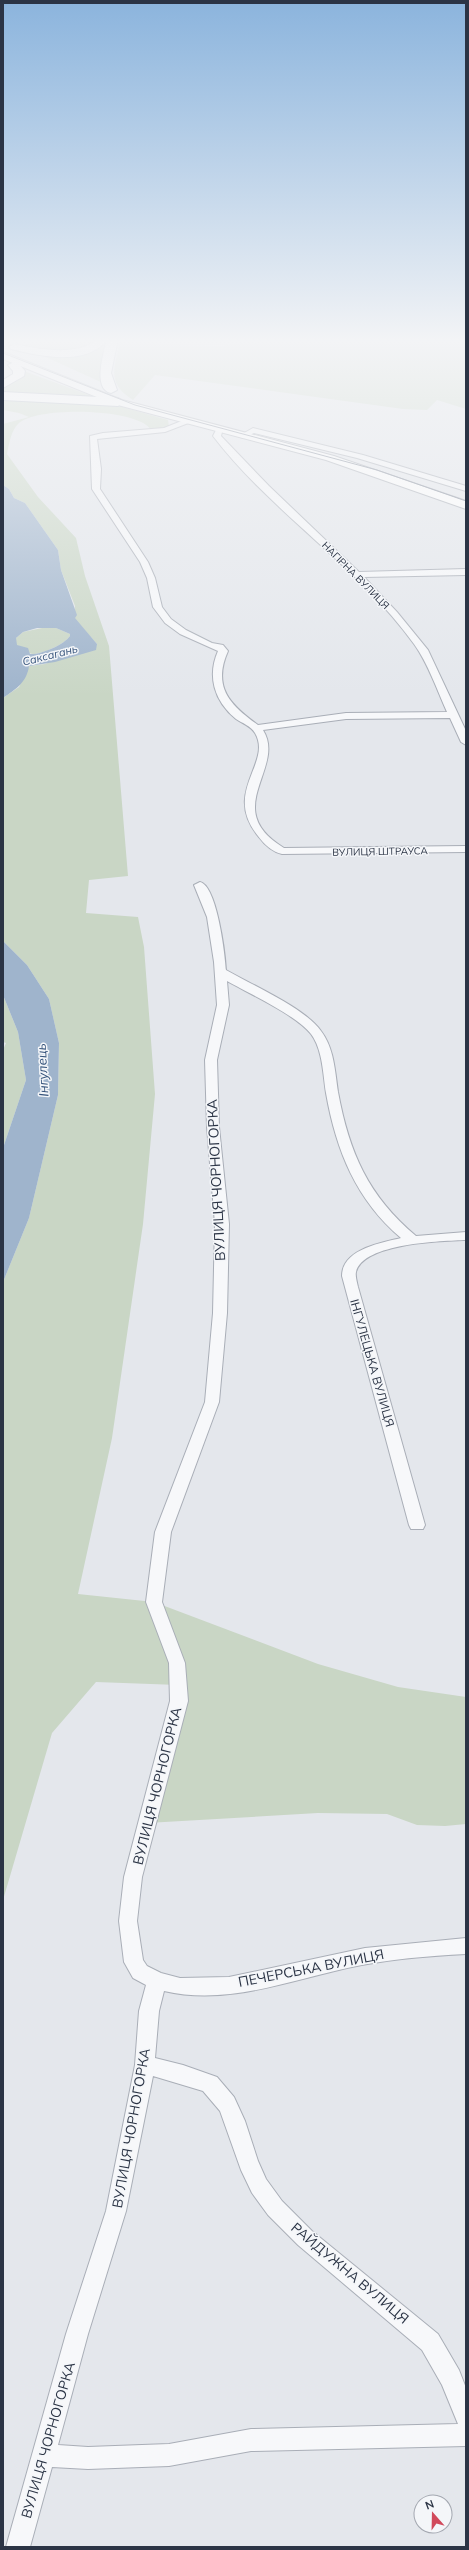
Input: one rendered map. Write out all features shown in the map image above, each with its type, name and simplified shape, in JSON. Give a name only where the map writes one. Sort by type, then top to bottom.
[{"type":"main road","points":[[324,458],[364,469],[466,505]]},
{"type":"street","points":[[96,458],[97,469],[96,489],[144,562],[151,578],[158,607],[164,615],[183,632],[209,645],[220,647],[223,651],[216,674],[232,711],[256,728],[346,716],[452,715]]},
{"type":"street","name":"НАГІРНА ВУЛИЦЯ","points":[[236,458],[359,575],[423,650],[452,715],[466,742]]},
{"type":"street","points":[[367,458],[466,489]]},
{"type":"street","points":[[359,575],[466,572]]},
{"type":"street","name":"ВУЛИЦЯ ШТРАУСА","points":[[256,728],[263,738],[263,760],[259,774],[248,794],[249,814],[268,843],[282,851],[294,852],[466,850]]},
{"type":"street","name":"ВУЛИЦЯ ЧОРНОГОРКА","points":[[18,2547],[77,2334],[116,2211],[145,2065],[149,2011],[157,1981],[140,1972],[134,1962],[129,1939],[128,1921],[133,1877],[179,1701],[177,1663],[166,1629],[154,1602],[163,1532],[212,1402],[220,1313],[222,1224],[213,1127],[210,1060],[223,1005],[221,967],[213,917],[200,885]]},
{"type":"street","points":[[221,967],[316,1032],[322,1048],[336,1114],[355,1174],[377,1207],[395,1227],[411,1239]]},
{"type":"street","name":"ІНГУЛЕЦЬКА ВУЛИЦЯ","points":[[417,1525],[349,1281],[349,1270],[356,1261],[366,1253],[411,1239],[466,1236]]},
{"type":"street","name":"ПЕЧЕРСЬКА ВУЛИЦЯ","points":[[157,1981],[171,1985],[195,1987],[219,1986],[278,1976],[351,1959],[420,1948],[466,1946]]},
{"type":"street","name":"РАЙДУЖНА ВУЛИЦЯ","points":[[145,2065],[183,2074],[210,2084],[227,2104],[236,2121],[248,2162],[260,2186],[275,2208],[305,2238],[430,2342],[451,2378],[466,2417]]},
{"type":"street","points":[[44,2455],[88,2458],[169,2455],[251,2440],[361,2436],[466,2435]]},
{"type":"green space","points":[[3,458],[10,458],[38,497],[76,538],[85,576],[109,646],[128,876],[89,880],[86,913],[138,917],[144,947],[155,1094],[143,1224],[112,1438],[78,1594],[154,1602],[318,1664],[398,1687],[466,1697],[466,1824],[445,1826],[417,1825],[387,1814],[318,1813],[147,1823],[178,1685],[96,1682],[52,1733],[3,1900],[3,1282],[29,1218],[58,1095],[59,1043],[49,999],[27,965],[3,941],[3,698],[19,687],[29,666],[45,664],[97,644],[74,618],[75,606],[61,570],[58,550],[25,503],[14,498],[9,489],[3,485]]},
{"type":"green space","points":[[47,627],[56,628],[70,634],[70,636],[58,645],[37,654],[31,654],[16,645],[16,638],[23,632]]},
{"type":"green space","points":[[3,995],[18,1032],[26,1080],[3,1148],[3,1050],[6,1043],[3,1042]]},
{"type":"water","name":"Саксагань","points":[[3,485],[9,489],[14,498],[25,503],[58,550],[61,570],[77,615],[75,618],[97,644],[96,650],[55,662],[29,666],[28,672],[20,685],[3,698]],"holes":[[[37,628],[56,628],[70,634],[70,636],[63,643],[52,649],[40,653],[30,654],[28,648],[17,645],[16,638],[23,632]]]},
{"type":"water","name":"Інгулець","points":[[3,941],[27,965],[49,999],[59,1043],[58,1095],[29,1218],[3,1282],[3,1148],[26,1080],[18,1032],[3,995]]},
{"type":"tram line","points":[[332,458],[377,470],[466,501]]}]
